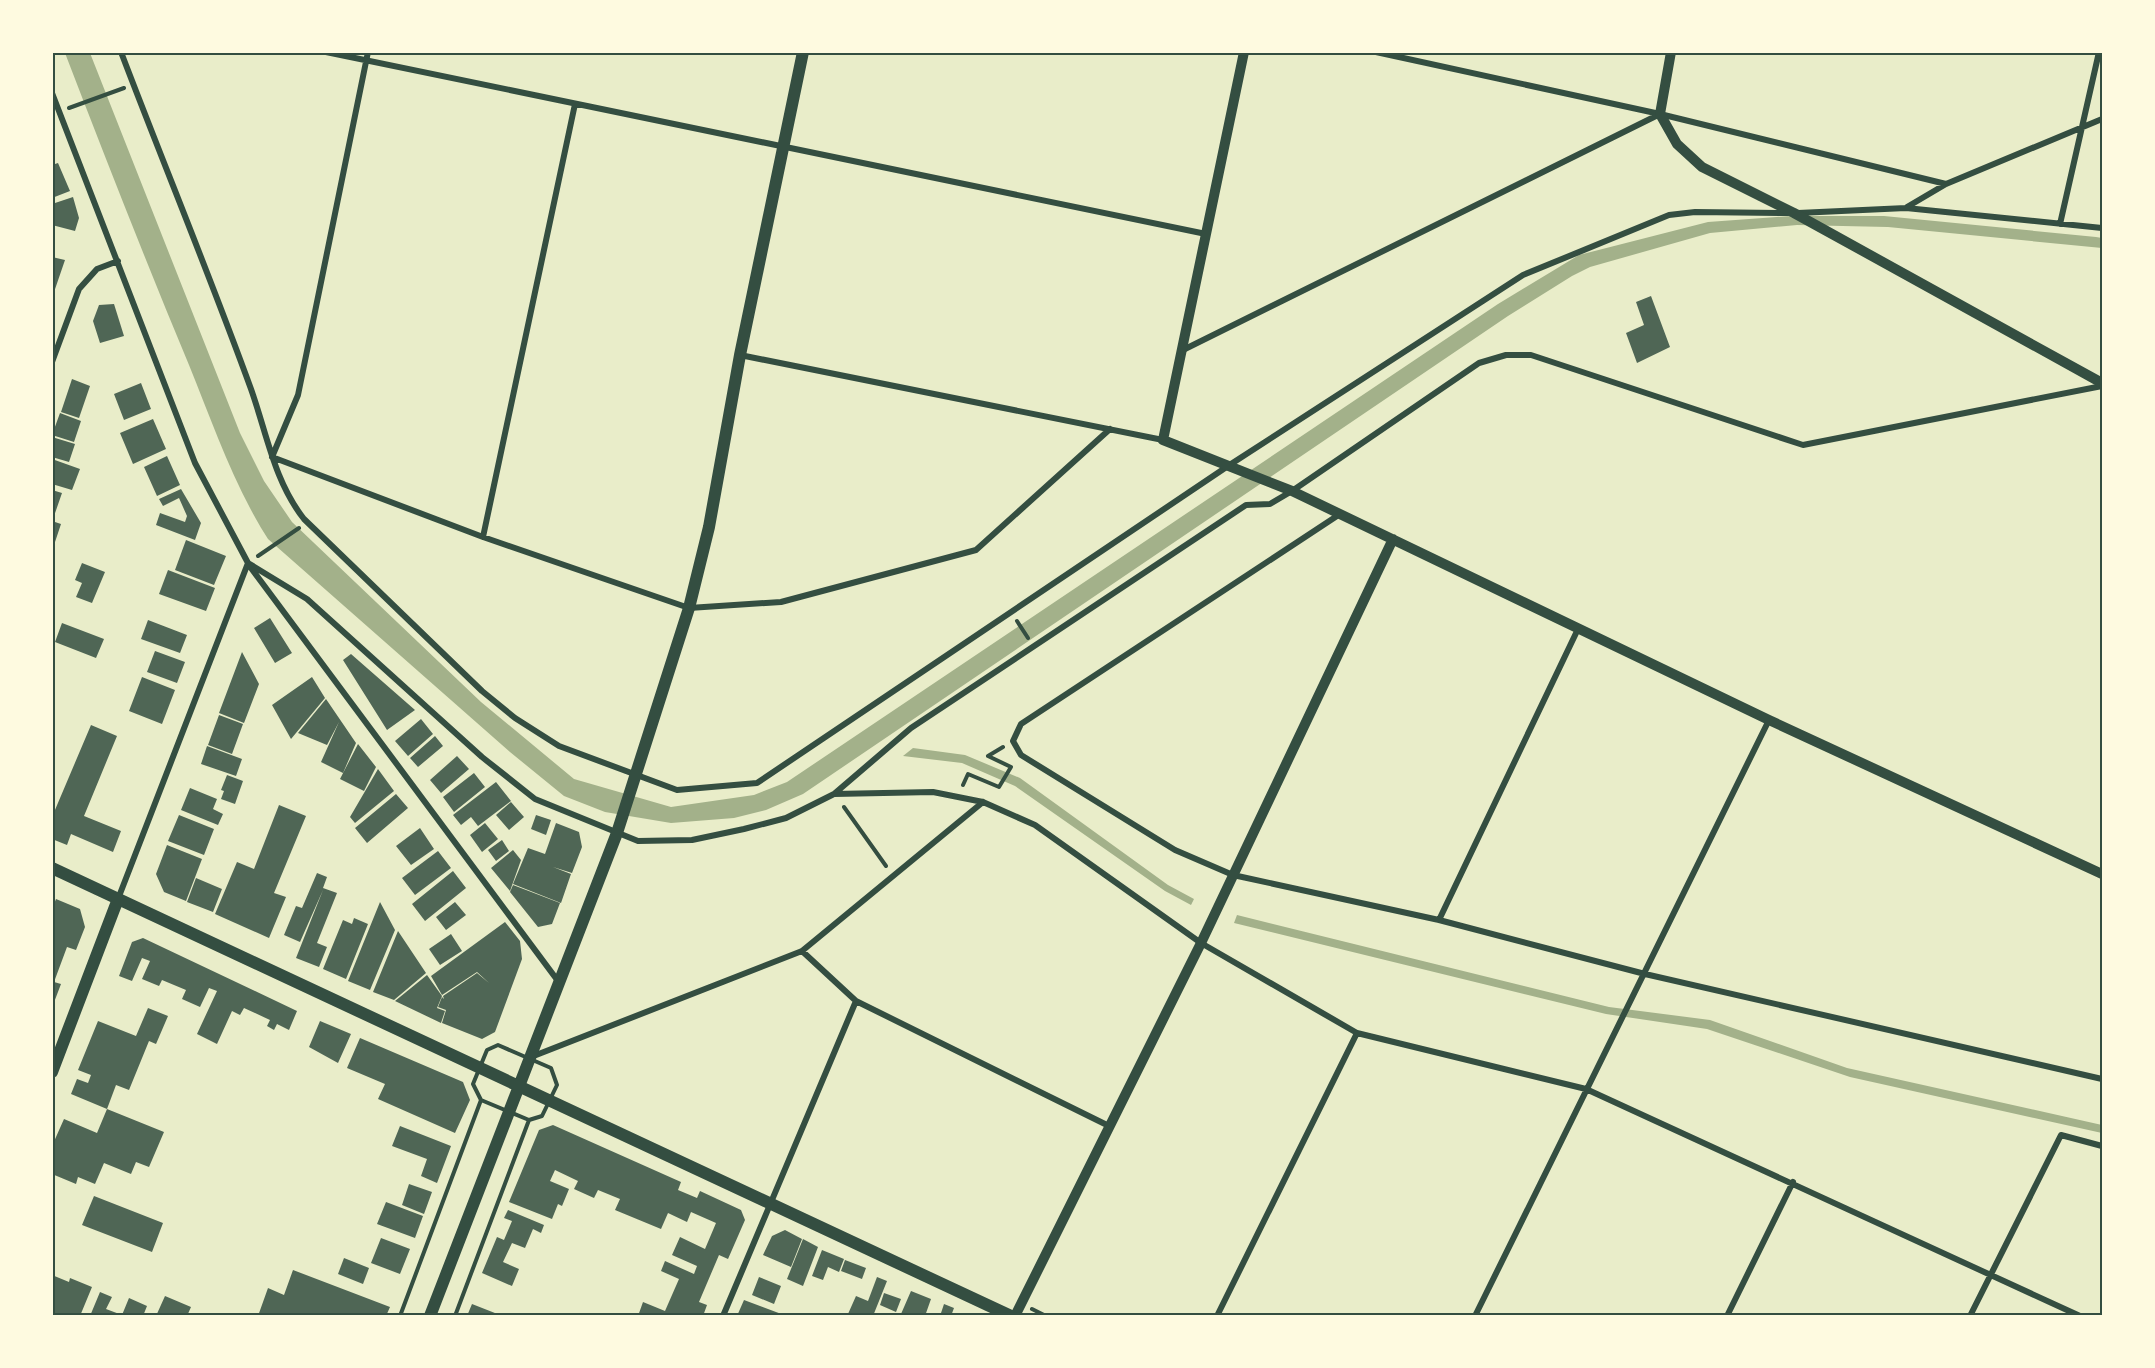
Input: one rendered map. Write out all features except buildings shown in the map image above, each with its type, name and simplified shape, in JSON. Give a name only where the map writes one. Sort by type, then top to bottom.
[{"type":"main road","points":[[430,1316],[507,1111],[617,833],[689,608],[709,526],[740,355],[803,52]]},
{"type":"main road","points":[[52,868],[1013,1316]]},
{"type":"main road","points":[[52,1072],[118,899]]},
{"type":"street","points":[[121,52],[252,391],[280,481],[291,502],[308,522],[482,691],[515,718],[559,746],[636,777],[677,790],[757,783],[1231,464],[1523,275],[1669,215],[1695,212],[1794,213],[1906,208],[2103,228]]},
{"type":"street","points":[[326,52],[1206,234]]},
{"type":"street","points":[[272,457],[297,395],[368,52]]},
{"type":"street","points":[[1163,440],[1244,52]]},
{"type":"street","points":[[1376,52],[1660,114],[1946,184]]},
{"type":"street","points":[[1671,52],[1660,114],[1677,144],[1702,167],[1794,213],[2103,385]]},
{"type":"street","points":[[2060,224],[2099,52]]},
{"type":"street","points":[[52,93],[195,463],[248,563],[559,981]]},
{"type":"street","points":[[483,537],[575,104]]},
{"type":"street","points":[[1182,351],[1660,114]]},
{"type":"street","points":[[1906,208],[1946,184],[2103,119]]},
{"type":"street","points":[[53,358],[79,289],[97,269],[118,261]]},
{"type":"street","points":[[248,563],[307,599],[482,757],[535,799],[638,841],[692,840],[786,818],[834,794],[911,728],[1246,505],[1270,504],[1479,363],[1506,354],[1531,355],[1803,445],[2103,385]]},
{"type":"street","points":[[740,355],[1163,440],[1231,464],[1292,490],[1769,720],[2103,874]]},
{"type":"street","points":[[272,457],[483,537],[689,608],[781,602],[976,550],[1110,429]]},
{"type":"street","points":[[1340,514],[1021,724],[1013,741],[1021,755],[1175,850],[1233,875],[1439,920],[1645,974],[2103,1079]]},
{"type":"street","points":[[1013,1316],[1201,943],[1393,539]]},
{"type":"street","points":[[118,899],[248,563]]},
{"type":"street","points":[[1439,920],[1578,629]]},
{"type":"street","points":[[1475,1316],[1769,720]]},
{"type":"street","points":[[834,794],[933,792],[982,802],[1035,825],[1201,943],[1357,1033],[1586,1089],[1793,1182],[2080,1316]]},
{"type":"street","points":[[528,1058],[802,951],[982,802]]},
{"type":"street","points":[[802,951],[856,1001],[1109,1126]]},
{"type":"street","points":[[723,1316],[856,1001]]},
{"type":"street","points":[[1216,1316],[1357,1033]]},
{"type":"street","points":[[1970,1316],[2061,1135],[2103,1146]]},
{"type":"street","points":[[1727,1316],[1793,1182]]},
{"type":"path","points":[[60,111],[133,85]]},
{"type":"path","points":[[248,563],[308,522]]},
{"type":"path","points":[[1011,612],[1033,646]]},
{"type":"path","points":[[968,774],[999,788],[1011,767],[988,756]]},
{"type":"path","points":[[834,794],[893,876]]},
{"type":"path","points":[[498,1045],[528,1058],[551,1068],[557,1085],[542,1116],[529,1120],[481,1100],[473,1084],[487,1050],[498,1045]]},
{"type":"path","points":[[400,1316],[481,1100]]},
{"type":"path","points":[[455,1316],[529,1120]]},
{"type":"shaded area","points":[[65,53],[90,53],[240,433],[264,481],[292,522],[481,702],[574,779],[671,807],[754,795],[787,782],[1498,304],[1579,255],[1708,222],[1791,216],[1884,216],[2096,237],[2102,238],[2102,248],[1888,227],[1797,225],[1710,233],[1590,267],[1508,316],[803,794],[766,810],[734,818],[671,823],[605,812],[564,796],[510,752],[268,539],[245,498],[225,454]]},
{"type":"shaded area","points":[[913,748],[965,755],[1020,778],[1168,885],[1194,899],[1191,905],[1165,891],[1015,786],[962,763],[903,756]]},
{"type":"shaded area","points":[[1237,915],[1609,1007],[1710,1020],[1847,1068],[2102,1125],[2102,1133],[1850,1077],[1707,1029],[1606,1014],[1234,923]]}]
